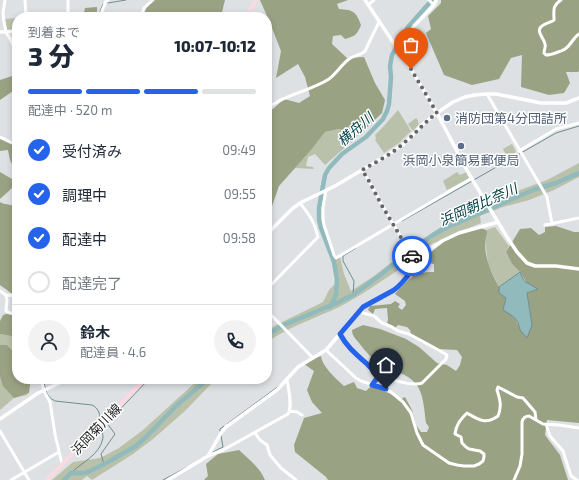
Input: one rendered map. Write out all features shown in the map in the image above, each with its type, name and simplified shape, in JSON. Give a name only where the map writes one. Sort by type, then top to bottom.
[{"type":"main road","points":[[249,12],[256,0]]},
{"type":"main road","name":"浜岡菊川線","points":[[48,480],[140,384]]},
{"type":"street","points":[[5,0],[3,13],[6,32],[12,42]]},
{"type":"street","points":[[25,0],[26,12]]},
{"type":"street","points":[[68,0],[68,12]]},
{"type":"street","points":[[102,12],[106,0]]},
{"type":"street","points":[[143,12],[146,6],[153,0]]},
{"type":"street","points":[[365,0],[396,46],[437,113],[473,180],[517,252],[528,263],[534,266],[556,266],[579,269]]},
{"type":"street","points":[[368,5],[374,0]]},
{"type":"street","points":[[429,0],[434,5]]},
{"type":"street","points":[[401,54],[414,26],[434,5],[436,0]]},
{"type":"street","points":[[561,0],[554,6],[554,20],[551,23],[542,26],[539,31],[545,43],[544,53],[546,55],[550,55],[565,49],[579,34]]},
{"type":"street","points":[[272,105],[282,99],[319,84],[337,72],[349,59],[362,54],[365,51],[379,22]]},
{"type":"street","points":[[0,32],[12,31]]},
{"type":"street","points":[[487,94],[547,197],[552,224]]},
{"type":"street","points":[[272,228],[284,215],[300,203],[362,170],[404,144],[423,124],[453,102],[465,97],[487,94],[496,94],[553,103],[566,103],[579,98]]},
{"type":"street","points":[[520,152],[556,129],[579,123]]},
{"type":"street","points":[[0,137],[12,143]]},
{"type":"street","points":[[362,170],[412,256],[418,262]]},
{"type":"street","points":[[326,190],[323,208],[324,225],[336,258],[473,180]]},
{"type":"street","points":[[272,284],[318,237],[312,217],[300,203]]},
{"type":"street","points":[[545,225],[579,218]]},
{"type":"street","points":[[208,456],[223,431],[277,390],[298,367],[326,350],[363,307],[398,287],[418,262],[433,247],[451,236],[498,222]]},
{"type":"street","points":[[0,291],[6,295],[12,296]]},
{"type":"street","points":[[6,295],[6,311],[12,313]]},
{"type":"street","points":[[340,334],[345,343],[375,372],[404,383],[419,384],[426,380],[446,359],[447,355],[433,347],[382,323],[374,316],[363,313],[360,310]]},
{"type":"street","points":[[272,316],[313,358]]},
{"type":"street","points":[[326,350],[356,378],[391,392],[403,402],[411,413],[414,426],[423,445],[449,463],[474,466],[483,461],[484,454],[480,451],[466,447],[462,443],[461,437],[455,434],[455,432],[458,423],[467,413],[484,421],[492,420],[498,416],[501,407],[497,390],[498,387],[523,398],[534,412],[536,420]]},
{"type":"street","points":[[372,385],[380,374]]},
{"type":"street","points":[[168,480],[208,456],[223,450],[288,414],[290,411],[287,379]]},
{"type":"street","points":[[42,384],[50,402],[62,464]]},
{"type":"street","points":[[0,419],[38,393],[58,384]]},
{"type":"street","points":[[290,411],[297,412],[302,415]]},
{"type":"street","points":[[514,480],[520,466],[522,454],[522,422],[526,416],[529,416],[543,424],[559,424],[579,428]]},
{"type":"street","points":[[546,424],[550,436],[563,451],[572,476],[577,480]]},
{"type":"street","points":[[0,431],[29,480]]},
{"type":"street","points":[[255,433],[260,440],[267,445],[273,459],[281,468],[296,480]]},
{"type":"street","points":[[11,480],[59,452]]},
{"type":"green space","points":[[154,0],[225,0],[222,12],[144,12]]},
{"type":"green space","points":[[260,0],[348,0],[337,4],[339,9],[348,10],[356,14],[361,25],[357,33],[351,37],[345,39],[341,35],[333,36],[332,44],[347,58],[364,57],[375,83],[385,100],[382,113],[359,135],[339,129],[325,132],[279,186],[272,206],[272,109],[284,99],[299,103],[310,96],[305,77],[298,64],[276,78],[281,51],[272,28],[272,12],[265,12]]},
{"type":"green space","points":[[441,0],[579,0],[579,71],[566,72],[570,83],[564,93],[549,95],[521,87],[522,55],[511,58],[499,79],[472,85],[444,75],[426,33],[431,29],[428,16],[441,3]]},
{"type":"green space","points":[[97,7],[97,12],[84,12],[85,8]]},
{"type":"green space","points":[[12,18],[12,30],[7,30],[5,19]]},
{"type":"green space","points":[[12,76],[12,92],[0,100],[0,80]]},
{"type":"green space","points":[[398,110],[411,131],[399,143],[384,153],[375,140],[375,135]]},
{"type":"green space","points":[[416,118],[419,123],[413,131],[408,124]]},
{"type":"green space","points":[[339,129],[359,135],[325,165],[315,154],[308,157],[306,166],[313,167],[314,169],[295,168],[325,132]]},
{"type":"green space","points":[[0,139],[12,145],[12,164],[8,150],[0,151]]},
{"type":"green space","points":[[512,144],[516,152],[507,157],[503,149]]},
{"type":"green space","points":[[579,163],[579,177],[554,190],[529,200],[503,207],[480,216],[481,223],[427,246],[405,258],[403,267],[354,299],[272,339],[272,328],[323,302],[329,290],[336,283],[334,260],[340,257],[344,274],[351,291],[374,276],[411,247],[454,218],[477,212],[485,205],[502,200],[520,190],[547,180]]},
{"type":"green space","points":[[0,172],[12,179],[12,188],[0,199]]},
{"type":"green space","points":[[457,172],[460,175],[467,172],[470,178],[447,190],[443,181]]},
{"type":"green space","points":[[0,202],[12,205],[12,293],[0,285]]},
{"type":"green space","points":[[556,226],[574,232],[579,232],[579,423],[547,420],[545,435],[560,455],[568,480],[328,480],[295,452],[294,445],[304,418],[322,413],[312,402],[307,390],[314,371],[304,364],[321,356],[324,364],[333,376],[344,386],[354,382],[357,388],[366,391],[371,386],[391,394],[399,400],[405,397],[412,410],[416,425],[421,432],[427,432],[429,427],[426,423],[419,388],[408,377],[381,365],[375,360],[355,339],[352,330],[363,325],[380,329],[406,339],[419,347],[437,363],[447,365],[456,371],[460,365],[462,357],[457,350],[438,349],[411,334],[407,327],[398,325],[395,328],[387,323],[387,308],[375,309],[373,314],[368,310],[370,306],[391,304],[395,301],[400,304],[398,307],[402,310],[406,305],[405,301],[395,294],[411,277],[420,273],[434,272],[434,264],[422,262],[430,253],[445,241],[478,227],[486,230],[487,233],[485,249],[489,267],[506,298],[503,310],[514,318],[520,330],[532,325],[527,293],[537,289],[526,282],[520,272],[512,264],[506,252],[520,229],[531,228],[539,235],[545,232],[545,227]]},
{"type":"green space","points":[[495,227],[509,246],[506,252],[512,264],[520,272],[499,287],[488,264],[485,240],[486,230]]},
{"type":"green space","points":[[3,315],[12,315],[12,336],[0,334],[0,321]]},
{"type":"green space","points":[[0,334],[12,336],[12,384],[30,385],[27,395],[14,398],[0,410]]},
{"type":"green space","points":[[0,345],[7,345],[12,351],[12,384],[30,384],[29,393],[14,398],[3,386],[0,376]]},
{"type":"green space","points":[[194,384],[211,384],[185,411],[153,439],[133,454],[92,480],[87,476],[82,480],[52,480],[73,462],[100,458],[119,448],[143,430]]},
{"type":"green space","points":[[239,450],[257,468],[265,480],[204,480],[208,476],[206,464],[218,454]]},
{"type":"water","points":[[520,272],[524,281],[538,289],[527,293],[532,325],[527,338],[520,330],[518,322],[514,317],[503,310],[506,298],[499,293],[499,287]]},
{"type":"waterway","points":[[108,3],[126,0]]},
{"type":"waterway","name":"横舟川","points":[[330,307],[336,295],[337,280],[334,262],[319,220],[319,208],[325,175],[329,168],[342,154],[366,137],[383,119],[389,104],[391,77],[390,66],[392,55],[408,27],[432,0]]},
{"type":"waterway","points":[[100,12],[103,4]]},
{"type":"waterway","points":[[402,221],[556,133],[579,126]]},
{"type":"waterway","name":"浜岡朝比奈川","points":[[353,295],[433,235],[533,190],[556,183],[579,173]]},
{"type":"waterway","points":[[350,296],[353,295],[354,281],[343,261],[343,256],[356,248]]},
{"type":"waterway","name":"浜岡朝比奈川","points":[[272,332],[284,325],[350,296]]},
{"type":"waterway","points":[[44,384],[49,397],[55,401],[94,406],[100,414],[101,422]]},
{"type":"waterway","points":[[104,464],[101,454],[115,434],[107,423],[144,384]]},
{"type":"waterway","name":"浜岡朝比奈川","points":[[64,480],[71,473],[88,472],[136,446],[176,406],[202,384]]},
{"type":"waterway","points":[[227,424],[279,386]]},
{"type":"waterway","points":[[71,473],[90,458],[98,449],[103,438],[102,425]]},
{"type":"waterway","points":[[220,431],[220,429],[224,426]]},
{"type":"waterway","points":[[213,452],[223,447],[221,435]]},
{"type":"waterway","points":[[163,480],[187,467]]},
{"type":"way so far","points":[[411,69],[437,113],[423,124],[404,144],[362,170],[412,256]]},
{"type":"place","name":"消防団第4分団詰所","points":[[447,118]]},
{"type":"place","name":"浜岡小泉簡易郵便局","points":[[461,146]]},
{"type":"route","points":[[386,389],[372,385],[380,374],[375,372],[368,364],[357,356],[345,343],[340,334],[363,307],[394,290],[404,281],[418,262],[412,256]]}]
